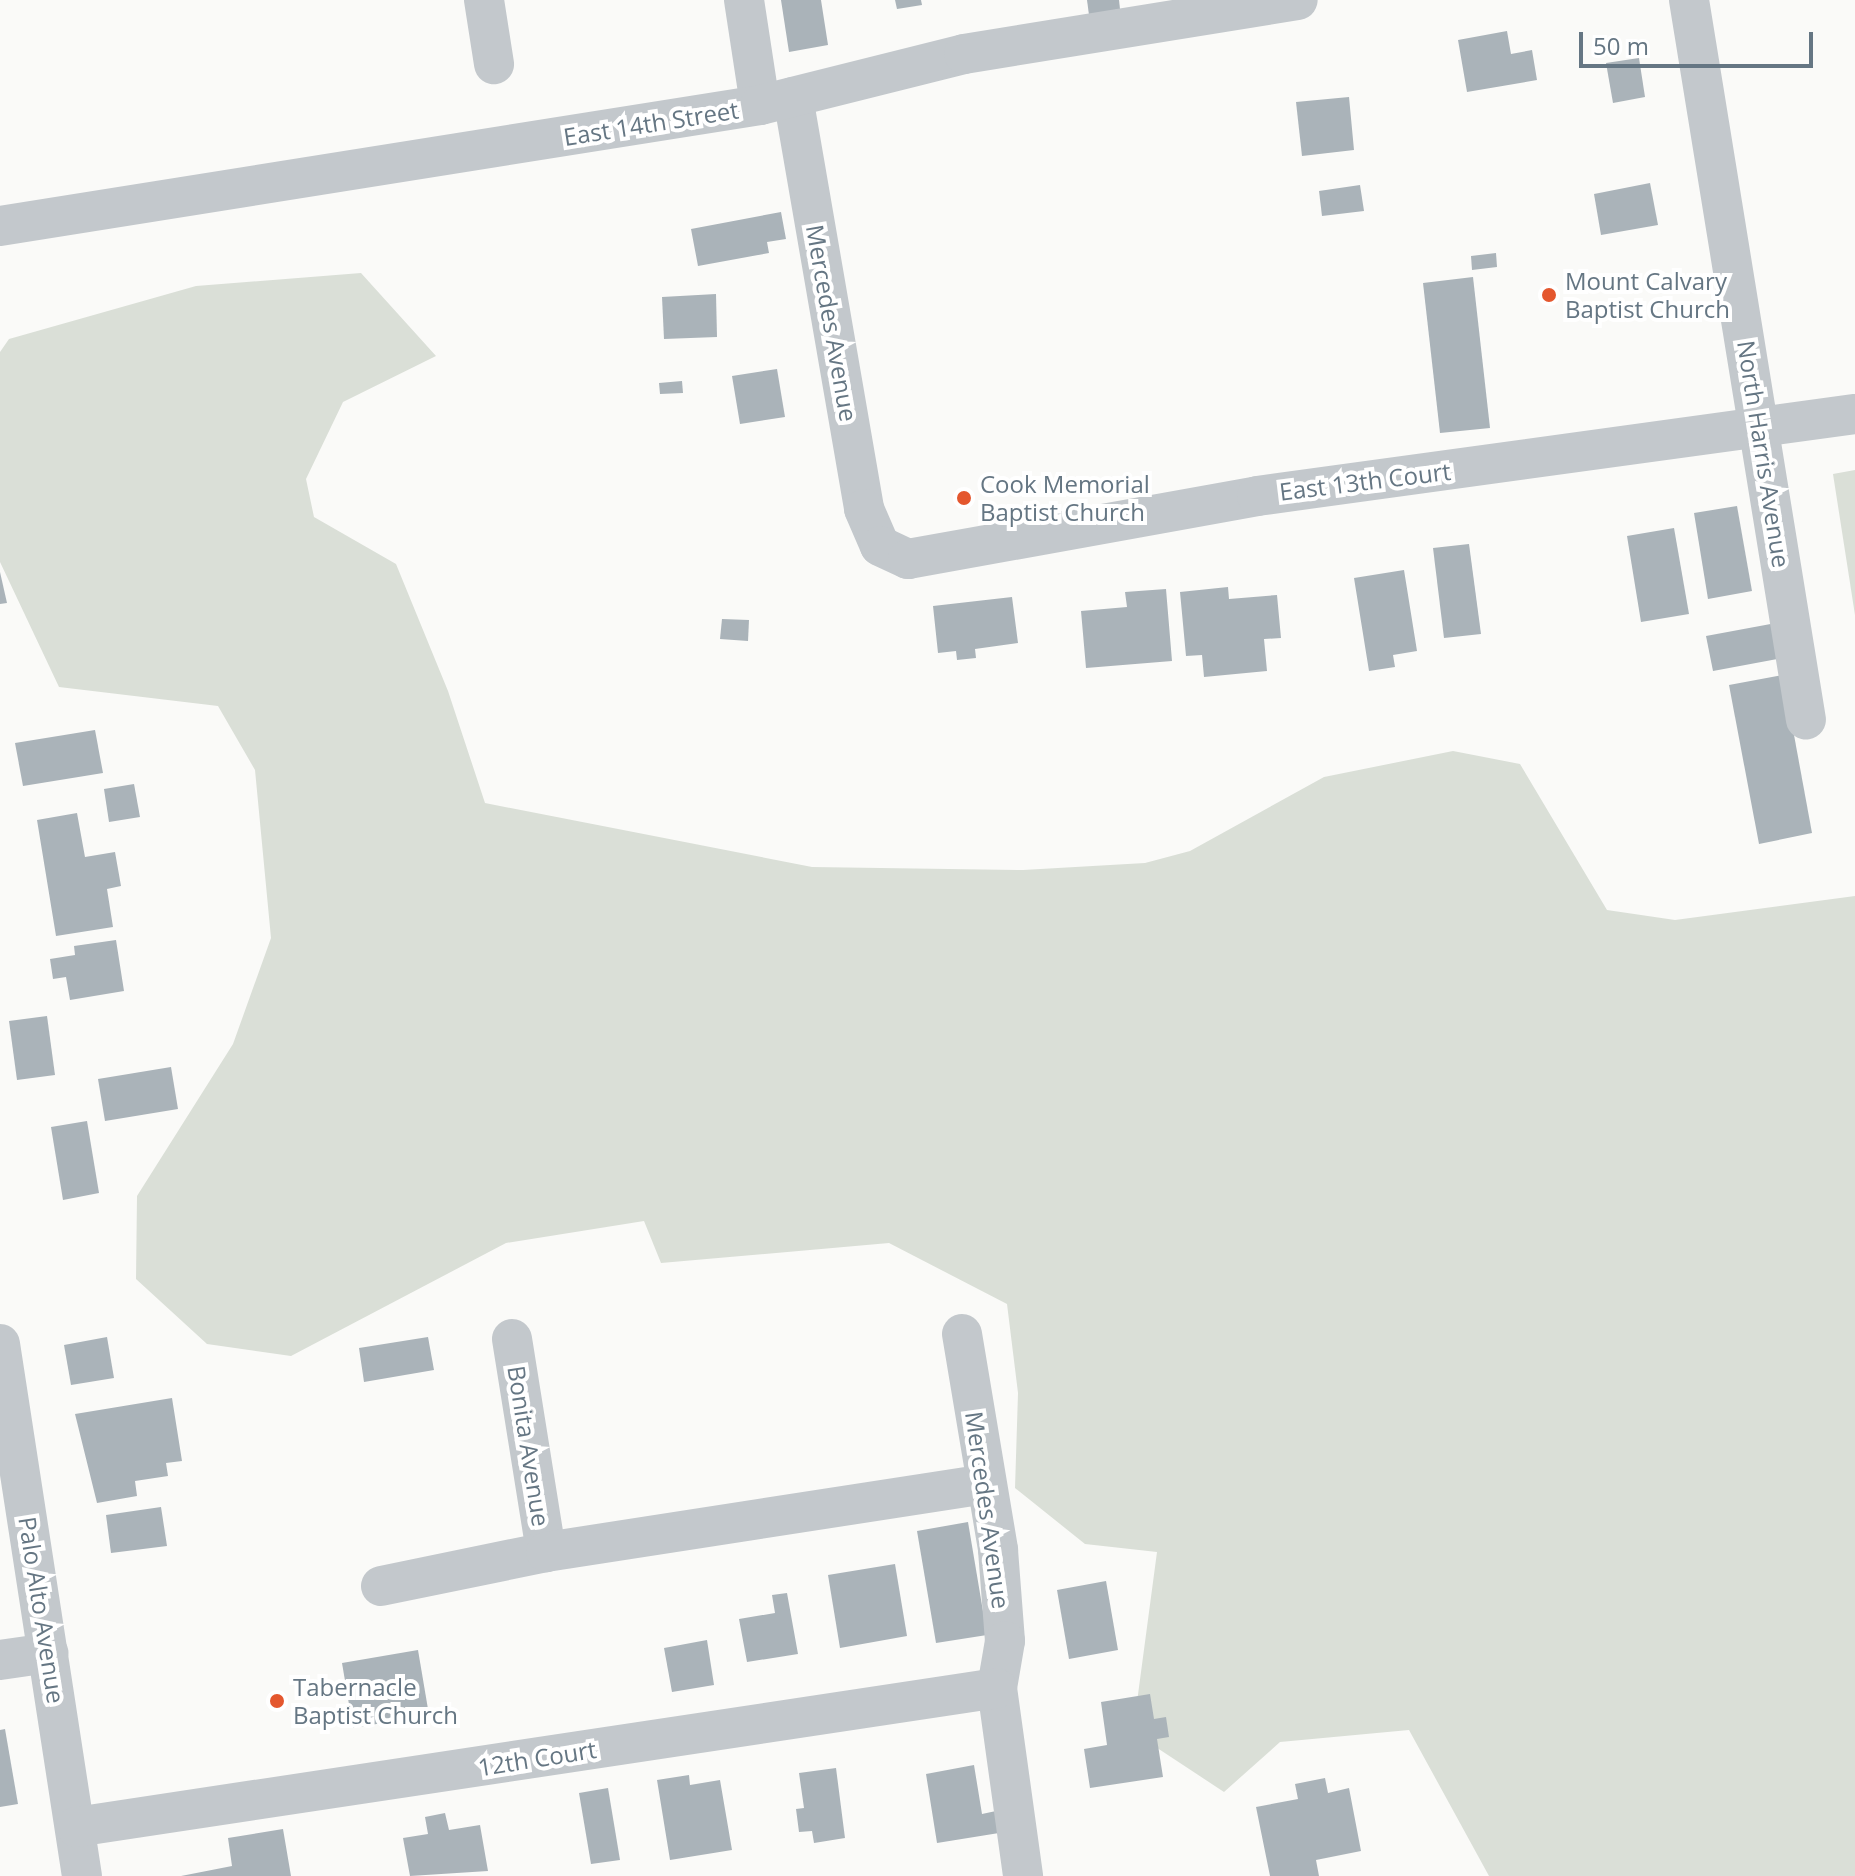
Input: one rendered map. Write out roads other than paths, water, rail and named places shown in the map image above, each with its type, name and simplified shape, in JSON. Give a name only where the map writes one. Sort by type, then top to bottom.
[{"type":"street","points":[[484,0],[494,64]]},
{"type":"street","name":"Mercedes Avenue","points":[[744,0],[777,101],[864,509],[880,546]]},
{"type":"street","name":"East 14th Street","points":[[0,226],[777,101],[964,54],[1298,0]]},
{"type":"street","name":"North Harris Avenue","points":[[1689,0],[1806,720]]},
{"type":"street","name":"East 13th Court","points":[[880,546],[908,559],[1257,496],[1761,430],[1855,414]]},
{"type":"street","name":"Mercedes Avenue","points":[[962,1334],[998,1550],[1005,1641],[997,1688],[1023,1876]]},
{"type":"street","name":"Bonita Avenue","points":[[512,1339],[546,1552]]},
{"type":"street","name":"Palo Alto Avenue","points":[[0,1344],[82,1876]]},
{"type":"street","points":[[381,1586],[546,1552],[986,1484]]},
{"type":"street","points":[[0,1660],[48,1653]]},
{"type":"street","name":"12th Court","points":[[76,1827],[997,1688]]},
{"type":"place","name":"Mount Calvary Baptist Church","points":[[1549,295]]},
{"type":"place","name":"Cook Memorial Baptist Church","points":[[964,498]]},
{"type":"place","name":"Tabernacle Baptist Church","points":[[277,1701]]}]
